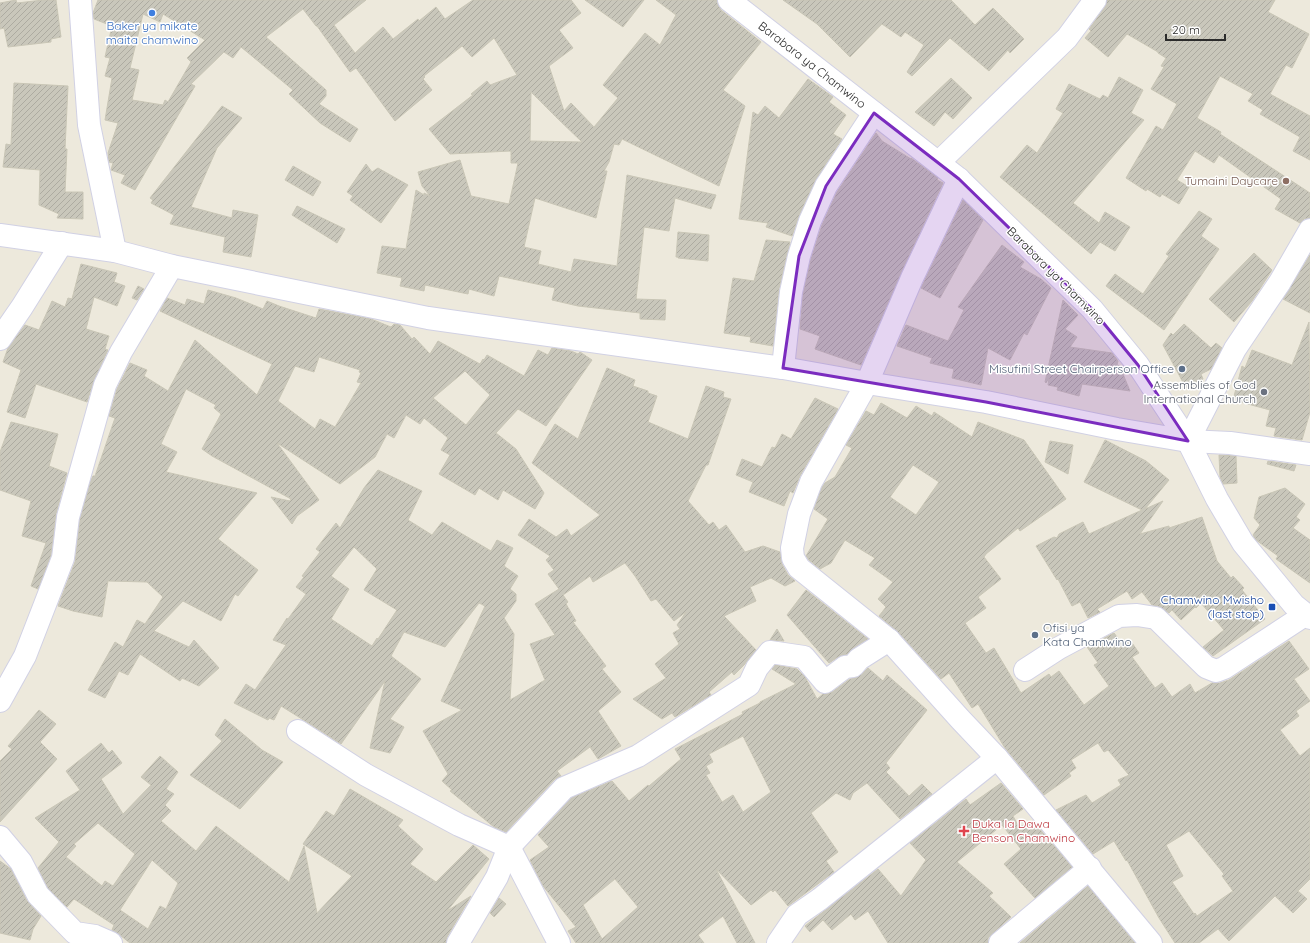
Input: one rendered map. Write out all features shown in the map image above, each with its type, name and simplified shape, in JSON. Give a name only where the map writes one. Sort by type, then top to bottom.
[{"type":"street","points":[[80,0],[89,125],[115,251]]},
{"type":"street","name":"Barabara ya Chamwino","points":[[729,0],[959,179],[1092,309],[1138,365],[1188,441],[1217,498],[1243,543],[1294,605],[1308,616]]},
{"type":"street","points":[[938,162],[1068,38],[1095,0]]},
{"type":"street","points":[[783,368],[791,292],[798,256],[810,221],[826,186],[874,113]]},
{"type":"street","points":[[959,179],[912,278],[867,383],[812,482],[799,514],[792,548],[793,558],[799,568],[889,640],[960,719],[998,758],[1090,868],[1150,943]]},
{"type":"street","points":[[1188,441],[1235,349],[1280,282],[1310,230]]},
{"type":"street","points":[[0,235],[115,251],[172,266],[428,318],[783,368],[986,402],[1117,429],[1188,441],[1230,443],[1310,454]]},
{"type":"street","points":[[0,339],[62,243]]},
{"type":"street","points":[[0,701],[24,656],[62,558],[68,517],[105,385],[121,352],[172,266]]},
{"type":"street","points":[[1025,670],[1059,648],[1119,616],[1137,615],[1156,618],[1206,667],[1216,671],[1224,668],[1308,616]]},
{"type":"street","points":[[458,943],[497,877],[509,847],[564,788],[638,756],[750,685],[757,668],[770,652],[804,657],[825,682],[845,667],[853,666],[859,659],[889,640]]},
{"type":"street","points":[[298,731],[366,775],[459,825],[509,847],[559,943]]},
{"type":"street","points":[[778,943],[797,915],[820,899],[998,758]]},
{"type":"street","points":[[0,837],[21,862],[38,895],[74,933],[95,936],[111,943]]},
{"type":"street","points":[[1000,943],[1090,868]]},
{"type":"highlighted area","points":[[874,113],[959,179],[1092,309],[1138,365],[1188,441],[986,402],[783,368],[799,256],[826,186]]},
{"type":"building","points":[[16,0],[17,3],[56,0],[61,37],[51,39],[51,42],[8,47],[4,28],[0,29],[0,3]]},
{"type":"building","points":[[98,0],[366,0],[334,25],[355,53],[383,27],[393,39],[436,7],[445,19],[473,0],[571,0],[581,13],[559,30],[573,48],[549,66],[564,111],[571,103],[594,127],[618,98],[603,85],[645,33],[660,45],[676,15],[656,0],[717,0],[721,10],[761,42],[723,90],[745,106],[719,186],[622,139],[619,145],[614,144],[609,162],[604,171],[607,171],[596,218],[535,198],[524,247],[541,251],[538,264],[571,272],[574,259],[617,266],[627,175],[716,195],[711,209],[675,198],[669,231],[644,227],[636,299],[666,300],[665,320],[640,319],[640,313],[578,306],[552,300],[555,288],[499,276],[494,296],[469,289],[468,294],[425,285],[424,291],[400,286],[402,278],[377,273],[382,246],[406,249],[416,190],[424,195],[424,193],[430,196],[422,186],[418,172],[460,160],[471,196],[509,204],[518,163],[511,163],[511,151],[450,154],[429,129],[473,95],[471,94],[487,81],[490,85],[517,75],[494,38],[472,57],[462,46],[424,76],[425,77],[423,79],[432,90],[395,121],[356,68],[350,72],[303,9],[266,37],[326,90],[326,96],[319,104],[358,129],[350,142],[320,123],[289,94],[293,90],[241,47],[233,58],[224,52],[191,84],[195,86],[135,190],[121,183],[125,175],[111,170],[113,163],[109,162],[108,153],[118,123],[105,120],[112,78],[105,76],[110,58],[105,57],[112,26],[94,19],[93,13]],"holes":[[[143,14],[160,22],[163,14],[205,40],[187,58],[191,62],[168,102],[165,100],[163,105],[132,100],[139,70],[130,68]],[[531,92],[557,118],[582,142],[530,141]]]},
{"type":"building","points":[[585,0],[644,0],[623,27]]},
{"type":"building","points":[[783,0],[951,0],[975,25],[993,8],[1024,39],[1010,53],[1008,50],[989,71],[950,38],[912,76],[907,72],[924,45],[905,32],[901,37],[882,24],[850,57],[817,24]]},
{"type":"building","points":[[1107,0],[1275,0],[1268,12],[1309,34],[1292,68],[1286,65],[1270,94],[1310,116],[1310,160],[1293,151],[1300,137],[1260,114],[1263,110],[1248,101],[1253,94],[1220,76],[1197,118],[1221,132],[1220,134],[1310,193],[1310,218],[1304,219],[1300,223],[1275,209],[1281,199],[1219,155],[1214,163],[1195,151],[1177,180],[1189,187],[1179,204],[1162,194],[1160,197],[1147,189],[1146,191],[1126,178],[1156,126],[1163,130],[1177,104],[1151,89],[1164,67],[1161,66],[1166,58],[1158,52],[1127,34],[1108,57],[1085,38],[1091,31],[1089,29],[1105,7]]},
{"type":"building","points":[[1119,77],[1143,90],[1131,113],[1144,120],[1073,203],[1099,223],[1105,212],[1130,227],[1115,251],[1100,242],[1091,254],[1000,177],[1027,145],[1037,153],[1063,113],[1056,109],[1069,84],[1100,99],[1103,95],[1108,98]]},
{"type":"building","points":[[951,78],[972,98],[953,119],[945,112],[934,126],[915,112]]},
{"type":"building","points":[[808,79],[833,97],[829,102],[846,115],[833,134],[842,139],[815,181],[799,216],[792,236],[766,227],[768,223],[739,219],[753,112],[758,115],[765,106],[779,118]]},
{"type":"building","points":[[14,83],[68,86],[65,149],[67,149],[65,192],[83,192],[83,219],[57,218],[59,214],[39,205],[40,170],[3,167],[6,144],[11,145]]},
{"type":"building","points":[[222,106],[242,118],[217,148],[191,207],[232,218],[233,210],[258,215],[251,257],[223,252],[225,237],[170,224],[174,215],[151,203],[153,200],[150,198]]},
{"type":"building","points":[[876,133],[882,141],[911,158],[938,178],[937,180],[943,183],[901,273],[861,365],[815,349],[820,336],[800,329],[803,294],[811,259],[822,225],[837,192]]},
{"type":"building","points":[[366,164],[372,172],[378,168],[408,185],[381,223],[350,200],[353,196],[347,192]]},
{"type":"building","points":[[293,166],[321,182],[313,196],[285,180]]},
{"type":"building","points":[[963,200],[983,220],[940,298],[921,288]]},
{"type":"building","points":[[297,206],[345,229],[337,243],[292,215]]},
{"type":"building","points":[[1199,211],[1212,219],[1201,236],[1219,249],[1164,330],[1106,286],[1115,274],[1143,294],[1169,256],[1166,254]]},
{"type":"building","points":[[678,232],[709,235],[708,261],[676,257]]},
{"type":"building","points":[[766,240],[790,242],[779,289],[773,346],[750,342],[751,337],[724,333],[733,278],[754,281]]},
{"type":"building","points":[[1002,245],[1024,262],[1020,267],[1041,279],[1051,288],[1027,335],[1024,333],[1010,360],[988,348],[981,385],[952,378],[954,369],[930,363],[932,358],[897,346],[906,325],[948,341],[964,310],[958,307]]},
{"type":"building","points":[[1254,253],[1272,270],[1252,301],[1234,322],[1209,299]]},
{"type":"building","points":[[1310,255],[1310,313],[1283,299]]},
{"type":"building","points":[[81,264],[117,273],[114,282],[125,286],[117,306],[94,297],[86,329],[109,336],[105,349],[108,350],[94,380],[87,402],[36,384],[25,418],[7,412],[21,370],[3,362],[8,348],[25,325],[39,330],[52,301],[65,307],[68,298],[72,299]]},
{"type":"building","points":[[138,286],[144,289],[137,300],[132,298]]},
{"type":"building","points":[[208,290],[236,298],[263,309],[267,301],[316,318],[319,309],[371,319],[391,327],[394,324],[400,325],[412,339],[414,337],[430,354],[438,341],[480,364],[487,355],[524,376],[538,350],[548,355],[552,348],[571,351],[578,354],[580,352],[592,360],[546,426],[518,409],[496,433],[516,449],[544,493],[535,509],[503,490],[498,500],[479,488],[475,495],[439,474],[450,455],[441,450],[448,438],[424,418],[420,424],[406,415],[394,438],[387,434],[375,457],[340,484],[277,443],[319,500],[297,516],[292,524],[271,497],[290,501],[291,499],[212,456],[202,449],[221,414],[214,408],[216,405],[186,389],[161,444],[177,452],[166,472],[257,493],[218,539],[258,570],[238,596],[235,594],[221,621],[183,601],[154,631],[189,647],[194,640],[219,668],[199,686],[182,678],[180,681],[140,654],[128,675],[119,671],[105,698],[88,690],[115,642],[123,647],[137,620],[145,624],[163,597],[147,582],[108,581],[102,617],[73,611],[58,606],[75,562],[80,519],[91,480],[93,476],[95,476],[115,418],[109,416],[117,389],[130,363],[147,370],[144,376],[168,391],[195,340],[257,395],[272,364],[160,311],[167,298],[185,305],[187,299],[204,304]],"holes":[[[319,357],[360,370],[359,372],[361,373],[357,382],[361,383],[335,427],[320,419],[315,429],[278,401],[295,366],[314,372]],[[465,371],[490,395],[466,425],[433,398]]]},
{"type":"building","points":[[1063,300],[1078,315],[1065,329],[1077,337],[1070,347],[1112,353],[1118,361],[1117,365],[1124,367],[1123,374],[1130,391],[1082,384],[1079,396],[1057,390],[1058,387],[1048,385],[1049,378],[1046,383],[1045,382]]},
{"type":"building","points":[[1309,322],[1310,412],[1302,440],[1274,436],[1276,428],[1266,426],[1270,410],[1233,400],[1242,366],[1245,368],[1252,350],[1292,365]]},
{"type":"building","points":[[1184,324],[1211,348],[1216,343],[1222,348],[1211,369],[1201,374],[1203,379],[1186,388],[1163,345],[1171,333],[1173,335]]},
{"type":"building","points":[[607,368],[635,380],[633,386],[657,396],[648,422],[688,439],[706,386],[724,392],[723,397],[731,399],[708,465],[706,465],[688,501],[709,525],[713,522],[719,530],[726,525],[745,552],[763,546],[780,552],[782,564],[788,575],[795,581],[785,586],[771,578],[750,587],[756,601],[724,616],[756,650],[734,675],[732,672],[709,692],[711,695],[675,717],[672,713],[662,719],[633,699],[666,678],[655,664],[679,644],[673,633],[680,629],[677,625],[686,612],[674,621],[656,599],[651,601],[625,563],[593,582],[590,576],[563,595],[568,602],[566,604],[576,621],[573,622],[606,666],[602,669],[621,692],[598,711],[621,746],[598,759],[590,747],[557,771],[561,776],[555,779],[506,832],[494,827],[450,791],[452,790],[442,781],[448,774],[423,731],[462,710],[441,701],[485,606],[479,603],[445,647],[404,632],[391,656],[421,679],[390,719],[404,727],[390,753],[370,748],[385,681],[341,744],[281,706],[274,720],[269,718],[268,720],[234,703],[246,684],[255,690],[286,645],[273,640],[287,618],[288,619],[306,594],[296,587],[304,577],[302,576],[320,552],[316,549],[336,523],[340,528],[364,488],[378,470],[422,491],[408,520],[432,535],[442,522],[491,551],[497,540],[513,548],[504,566],[518,576],[510,589],[516,594],[516,601],[504,618],[514,634],[510,700],[545,680],[530,644],[555,635],[535,604],[559,589],[548,574],[554,570],[546,560],[550,556],[518,535],[529,519],[556,537],[567,529],[571,536],[600,515],[532,463],[555,424],[578,439]],"holes":[[[354,547],[377,569],[364,590],[397,610],[372,646],[331,619],[349,589],[331,576]]]},
{"type":"building","points":[[815,398],[838,409],[800,476],[793,493],[790,491],[784,506],[749,492],[753,482],[736,475],[742,459],[762,467],[772,447],[775,448],[782,434],[791,439]]},
{"type":"building","points":[[881,403],[907,418],[916,406],[932,416],[934,412],[972,437],[978,422],[1024,440],[1066,499],[1020,531],[1018,528],[986,554],[984,557],[1001,579],[978,597],[986,608],[965,623],[986,653],[994,648],[1021,693],[1049,674],[1051,677],[1059,671],[1084,705],[1109,686],[1094,665],[1098,663],[1087,647],[1114,633],[1123,645],[1130,640],[1139,653],[1132,657],[1155,688],[1162,683],[1172,697],[1190,684],[1195,693],[1212,683],[1220,683],[1229,680],[1289,641],[1309,669],[1294,679],[1310,701],[1296,711],[1299,716],[1280,730],[1300,756],[1310,748],[1310,879],[1298,891],[1307,899],[1293,913],[1275,896],[1229,941],[1218,929],[1199,943],[1175,943],[1159,918],[1127,860],[1126,861],[1114,841],[1093,854],[1056,810],[1086,795],[1092,803],[1121,785],[1118,780],[1129,775],[1108,750],[1104,752],[1098,743],[1071,760],[1076,768],[1069,773],[1071,776],[1044,795],[1005,748],[978,704],[972,708],[949,673],[941,679],[898,632],[879,616],[886,607],[878,599],[893,582],[869,565],[875,558],[845,540],[831,563],[820,569],[809,560],[806,556],[828,519],[814,509],[822,487],[825,483],[835,477],[852,448],[846,445],[866,411],[874,415]],"holes":[[[913,465],[939,482],[916,515],[890,497]],[[1189,831],[1224,874],[1222,876],[1233,891],[1197,916],[1195,913],[1194,914],[1172,882],[1183,876],[1166,845]]]},
{"type":"building","points":[[11,422],[58,434],[49,466],[67,473],[56,514],[51,555],[38,589],[31,586],[46,543],[22,536],[31,501],[0,490],[0,452]]},
{"type":"building","points":[[1105,440],[1146,461],[1169,480],[1145,509],[1163,501],[1140,534],[1169,526],[1169,528],[1202,517],[1217,561],[1231,578],[1233,576],[1244,588],[1242,590],[1265,619],[1213,656],[1203,647],[1224,630],[1201,603],[1181,620],[1172,610],[1169,613],[1158,606],[1152,605],[1142,592],[1132,599],[1127,591],[1097,609],[1100,612],[1088,618],[1080,602],[1072,606],[1058,579],[1057,580],[1036,546],[1054,537],[1057,538],[1059,534],[1083,522],[1089,534],[1142,510],[1084,482]]},
{"type":"building","points":[[1050,441],[1073,445],[1068,474],[1045,462]]},
{"type":"building","points":[[1219,455],[1236,456],[1237,483],[1223,484],[1220,477]]},
{"type":"building","points":[[1268,461],[1296,465],[1294,471],[1267,464]]},
{"type":"building","points":[[1285,488],[1305,504],[1296,517],[1300,520],[1293,528],[1310,540],[1310,583],[1276,559],[1278,556],[1256,540],[1253,535],[1260,525],[1254,518],[1259,497]]},
{"type":"building","points":[[806,590],[868,639],[847,654],[838,657],[829,663],[787,615]]},
{"type":"building","points":[[777,629],[784,641],[770,640]]},
{"type":"building","points":[[775,665],[797,669],[805,677],[817,699],[823,694],[832,692],[850,679],[862,674],[868,668],[883,681],[887,675],[927,710],[886,763],[890,768],[886,772],[909,796],[922,784],[932,794],[900,819],[867,783],[853,793],[850,800],[836,793],[811,813],[838,852],[826,861],[834,872],[788,906],[775,890],[773,892],[771,890],[751,905],[716,869],[755,943],[737,943],[723,916],[698,935],[704,943],[576,943],[568,931],[576,927],[543,886],[530,860],[549,847],[538,835],[571,798],[612,781],[629,801],[681,759],[675,749],[743,714],[742,712],[796,684],[772,669]],"holes":[[[743,736],[771,792],[743,812],[733,795],[722,802],[706,775],[710,773],[706,766],[713,762],[709,754]],[[615,879],[638,907],[602,939],[583,905]]]},
{"type":"building","points":[[39,710],[56,724],[40,742],[57,759],[0,822],[0,761],[12,749],[8,746]]},
{"type":"building","points":[[225,719],[262,750],[283,762],[240,809],[190,775],[222,741],[215,735]]},
{"type":"building","points":[[101,743],[109,753],[112,750],[122,763],[101,779],[123,814],[151,785],[141,777],[160,756],[178,772],[166,789],[174,794],[165,805],[171,811],[161,821],[196,851],[216,826],[289,882],[304,846],[317,913],[352,876],[303,844],[326,811],[334,816],[350,789],[403,820],[398,826],[423,849],[410,864],[436,882],[473,845],[489,859],[447,911],[471,896],[447,937],[446,943],[130,943],[112,930],[114,925],[74,899],[67,907],[48,888],[38,868],[59,842],[35,818],[80,790],[66,771]],"holes":[[[98,823],[135,854],[113,886],[105,881],[102,886],[66,857],[76,846],[74,844]],[[152,860],[178,883],[166,909],[160,906],[148,929],[120,910]]]},
{"type":"building","points":[[1001,783],[1023,809],[1013,816],[1019,827],[1033,821],[1072,867],[1035,898],[1004,864],[1021,849],[1002,825],[957,862],[993,893],[989,896],[1011,917],[988,938],[988,943],[888,943],[868,911],[855,920],[851,914],[832,930],[823,920],[810,932],[805,926],[878,869],[901,896],[926,860],[910,843],[966,799],[970,805]]},
{"type":"building","points":[[0,861],[11,869],[27,901],[41,916],[33,929],[30,940],[0,933]]},
{"type":"building","points":[[1088,886],[1135,943],[1020,943]]},
{"type":"building","points":[[499,898],[506,904],[494,917],[490,913]]},
{"type":"place","name":"Baker ya mikate maita chamwino","points":[[152,13]]},
{"type":"place","name":"Tumaini Daycare","points":[[1286,181]]},
{"type":"place","name":"Misufini Street Chairperson Office","points":[[1182,369]]},
{"type":"place","name":"Assemblies of God International Church","points":[[1264,392]]},
{"type":"place","name":"Chamwino Mwisho (last stop)","points":[[1272,607]]},
{"type":"place","name":"Ofisi ya Kata Chamwino","points":[[1035,635]]},
{"type":"place","name":"Duka la Dawa Benson Chamwino","points":[[964,831]]}]
